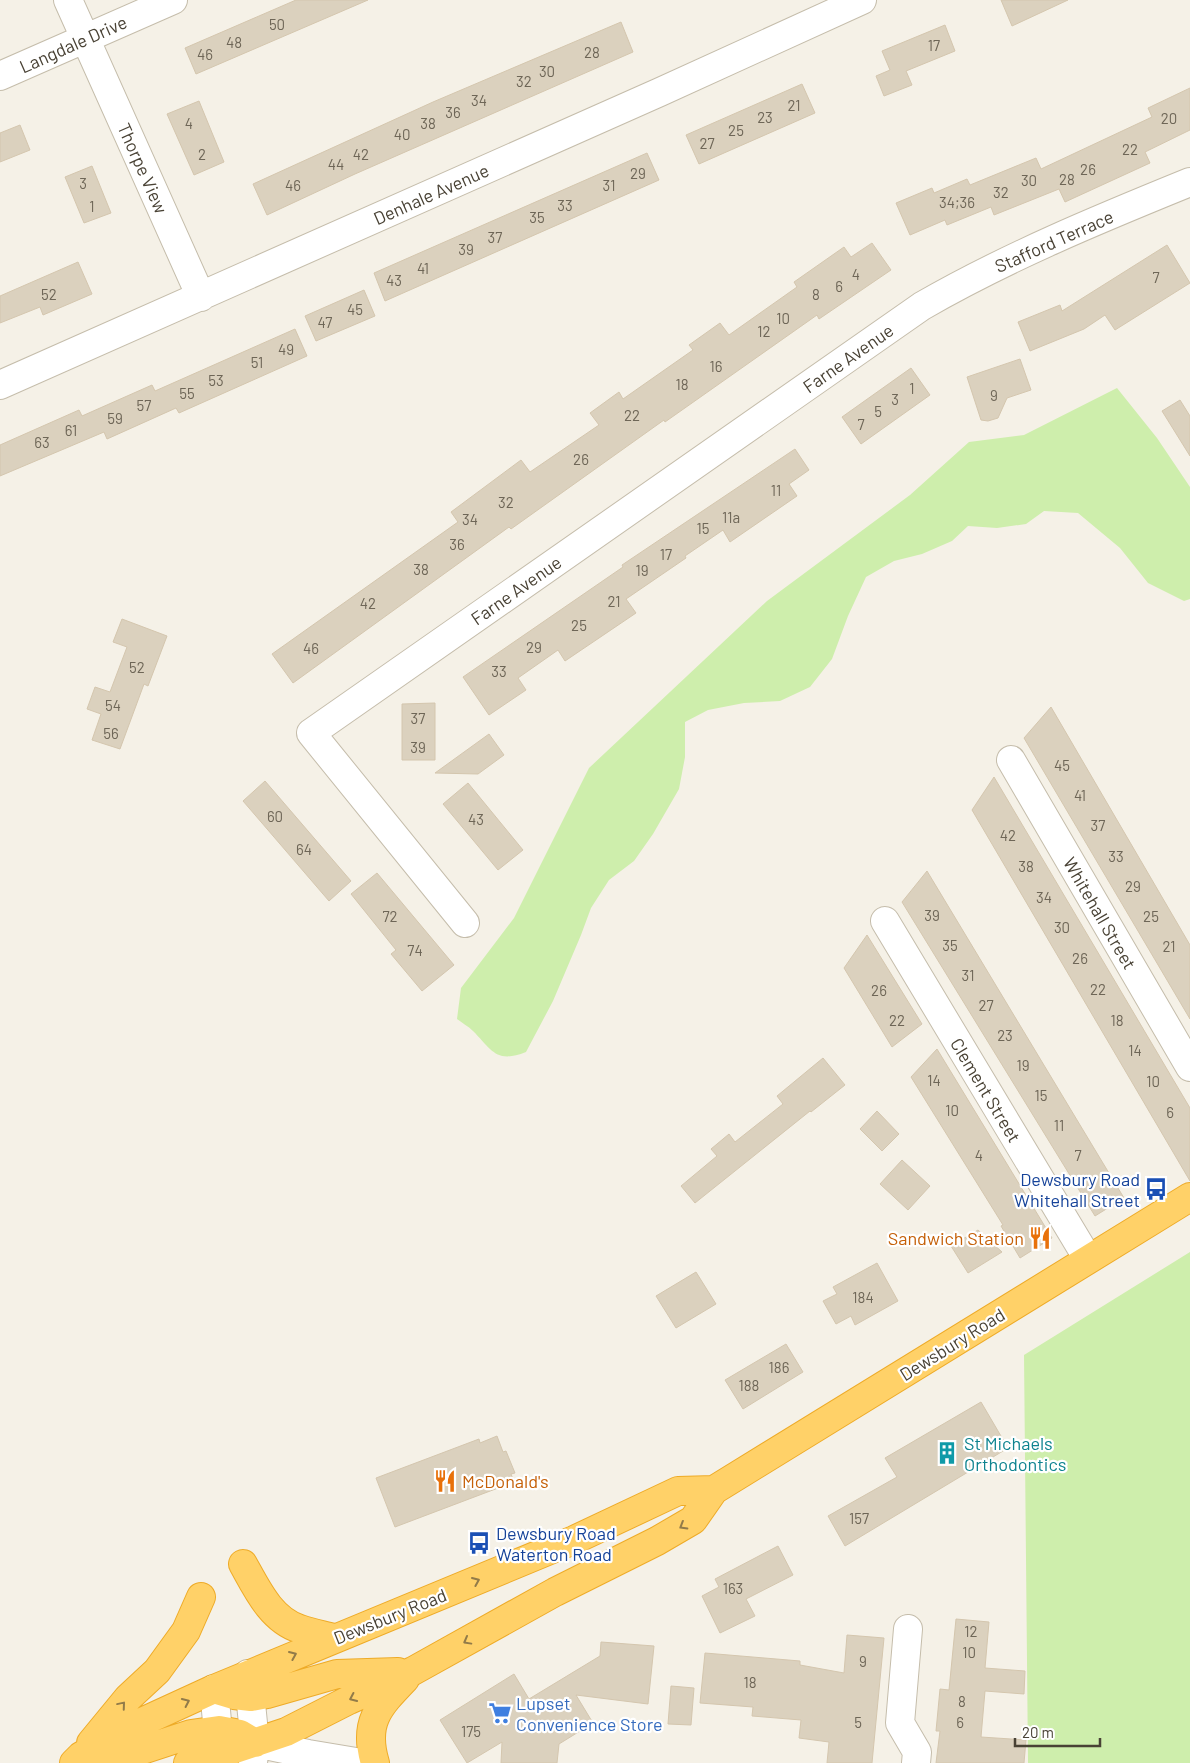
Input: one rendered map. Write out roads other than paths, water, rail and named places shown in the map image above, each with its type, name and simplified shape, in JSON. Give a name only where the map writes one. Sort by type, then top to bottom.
[{"type":"highway","name":"Dewsbury Road","points":[[254,1753],[286,1732],[349,1700],[414,1671],[555,1592],[664,1537],[693,1520],[714,1490],[1190,1197]]},
{"type":"highway","name":"Dewsbury Road","points":[[250,1686],[334,1638],[442,1596],[574,1540],[678,1491],[714,1490]]},
{"type":"highway","points":[[243,1564],[259,1595],[272,1611],[284,1621],[299,1629],[334,1638]]},
{"type":"highway","points":[[77,1760],[128,1698],[157,1671],[186,1630],[202,1597]]},
{"type":"highway","points":[[77,1760],[128,1728],[214,1689],[234,1695],[250,1686],[267,1694],[337,1674],[414,1671]]},
{"type":"highway","points":[[375,1763],[370,1746],[372,1722],[384,1700],[414,1671]]},
{"type":"highway","points":[[77,1760],[107,1758],[139,1751],[191,1734],[220,1749]]},
{"type":"highway","points":[[188,1763],[220,1749],[240,1734],[254,1753]]},
{"type":"street","name":"Thorpe View","points":[[68,0],[201,296]]},
{"type":"street","name":"Langdale Drive","points":[[0,76],[173,0]]},
{"type":"street","name":"Denhale Avenue","points":[[0,385],[862,0]]},
{"type":"street","name":"Stafford Terrace","points":[[922,306],[967,280],[1078,229],[1190,182]]},
{"type":"street","name":"Farne Avenue","points":[[464,923],[311,733],[922,306]]},
{"type":"street","name":"Whitehall Street","points":[[1011,760],[1190,1067]]},
{"type":"street","name":"Clement Street","points":[[885,921],[1088,1260]]},
{"type":"street","points":[[908,1628],[918,1661],[900,1723],[917,1752],[916,1763]]},
{"type":"street","points":[[250,1686],[254,1753],[308,1754],[362,1763]]},
{"type":"street","points":[[214,1689],[220,1749]]},
{"type":"place","name":"Dewsbury Road Whitehall Street","points":[[1156,1189]]},
{"type":"place","name":"Sandwich Station","points":[[1040,1238]]},
{"type":"place","name":"St Michaels Orthodontics","points":[[947,1453]]},
{"type":"place","name":"McDonald's","points":[[445,1481]]},
{"type":"place","name":"Dewsbury Road Waterton Road","points":[[479,1543]]},
{"type":"place","name":"Lupset Convenience Store","points":[[500,1713]]}]
